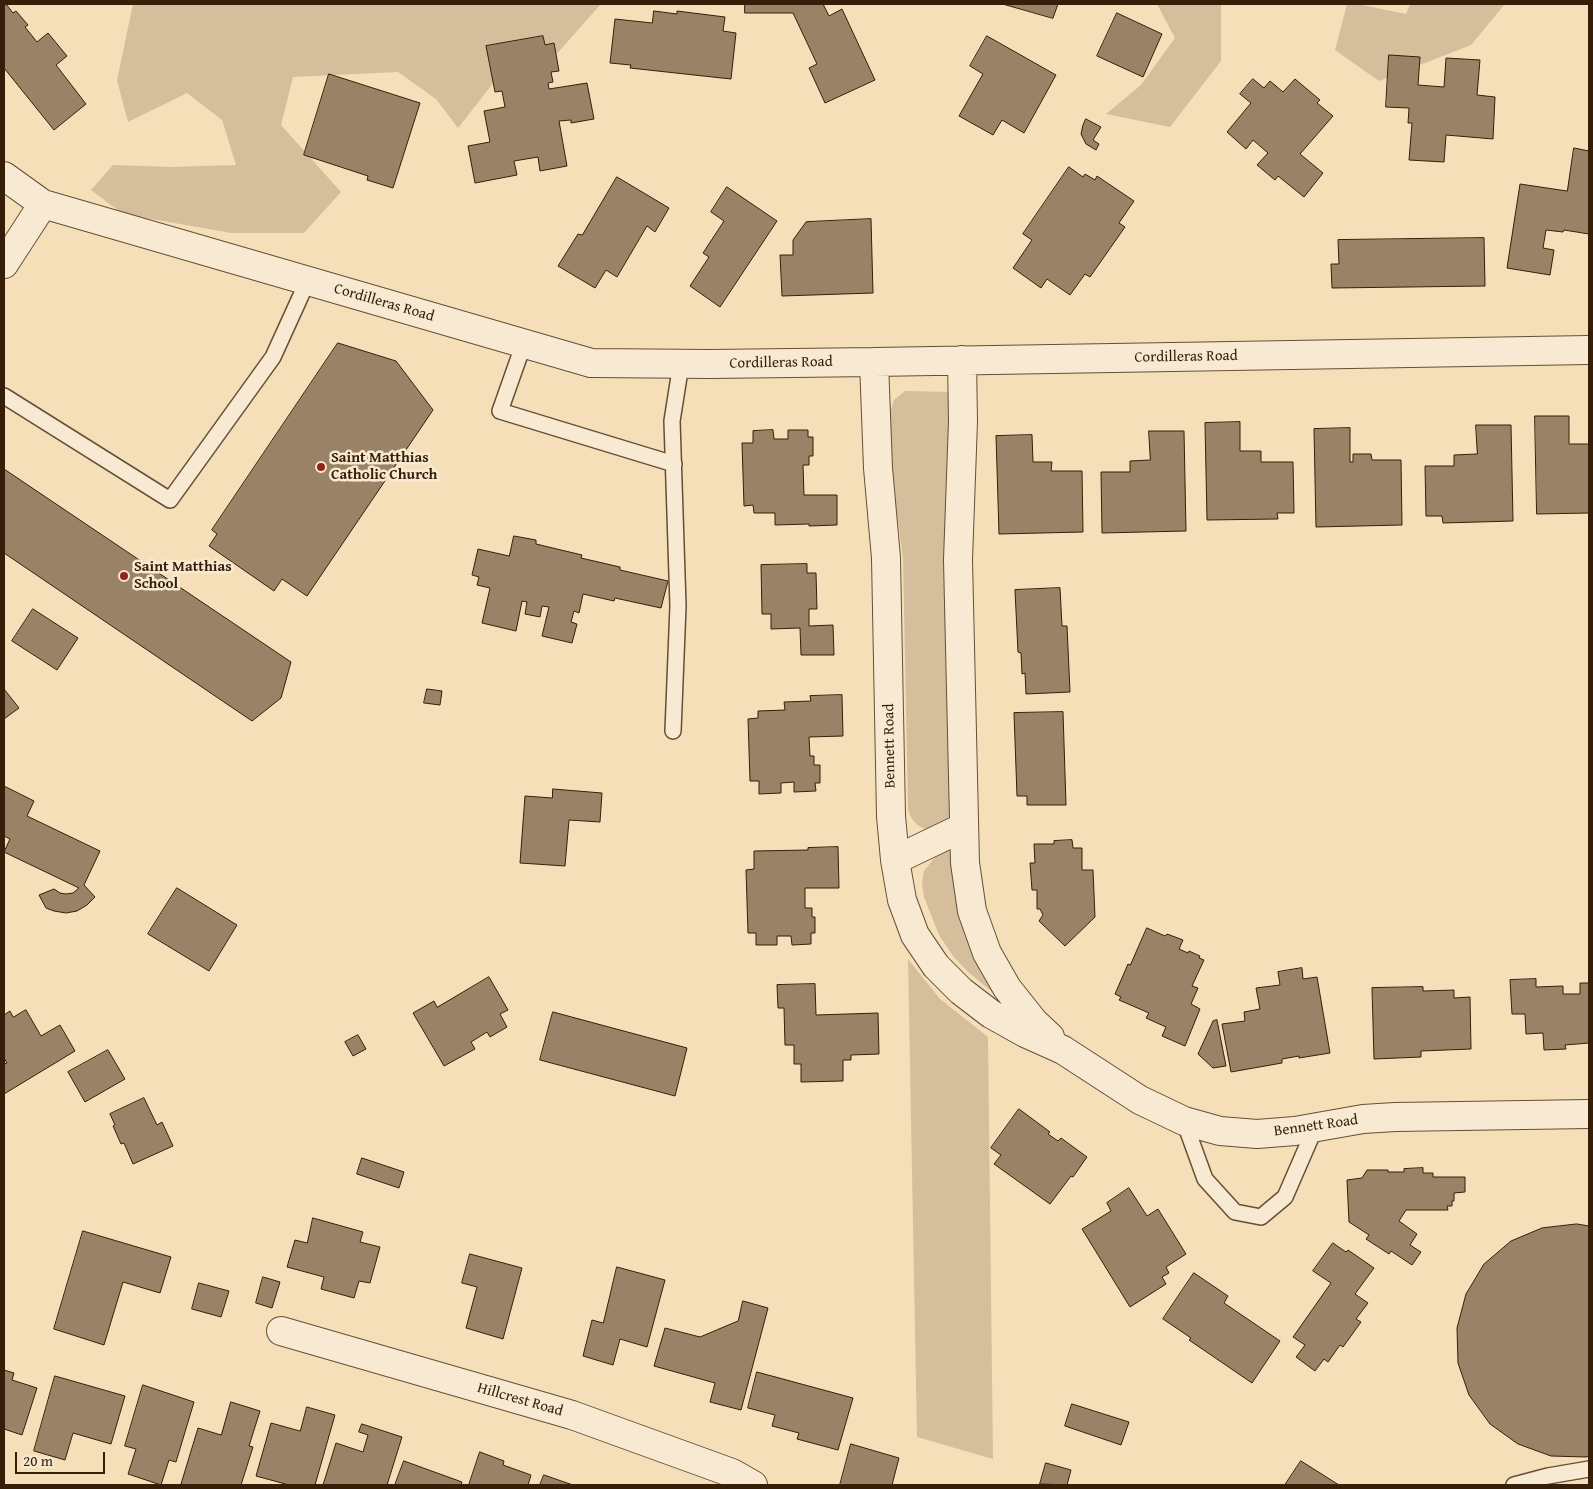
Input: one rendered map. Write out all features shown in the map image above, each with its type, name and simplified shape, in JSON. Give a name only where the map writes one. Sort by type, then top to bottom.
[{"type":"street","name":"Cordilleras Road","points":[[4,176],[43,204],[591,363],[874,362],[1589,350]]},
{"type":"street","points":[[4,264],[43,204]]},
{"type":"street","name":"Bennett Road","points":[[962,360],[963,421],[958,560],[964,827],[972,911],[987,953],[1006,988],[1034,1022],[1063,1050]]},
{"type":"street","name":"Bennett Road","points":[[874,362],[878,468],[886,558],[891,816],[895,860],[902,900],[915,935],[936,966],[961,991],[991,1014],[1025,1033],[1063,1050],[1140,1100],[1184,1121],[1220,1131],[1257,1134],[1295,1131],[1363,1119],[1395,1117],[1589,1114]]},
{"type":"street","points":[[895,860],[964,827]]},
{"type":"street","name":"Hillcrest Road","points":[[281,1331],[572,1415],[732,1473],[753,1485]]},
{"type":"lane","points":[[4,396],[170,500],[273,357],[308,280]]},
{"type":"lane","points":[[524,343],[500,411],[674,464]]},
{"type":"lane","points":[[673,731],[678,606],[672,421],[681,364]]},
{"type":"lane","points":[[1184,1121],[1205,1179],[1235,1212],[1261,1217],[1285,1197],[1315,1128]]},
{"type":"lane","points":[[1514,1485],[1548,1476],[1589,1469]]},
{"type":"shaded area","points":[[133,4],[601,4],[546,66],[501,73],[458,128],[436,99],[398,72],[293,77],[281,125],[341,192],[304,233],[231,233],[123,214],[91,190],[113,165],[171,167],[236,165],[222,120],[187,93],[128,122],[117,80]]},
{"type":"shaded area","points":[[1157,4],[1221,4],[1221,61],[1170,127],[1106,114],[1141,85],[1175,38]]},
{"type":"shaded area","points":[[1347,4],[1357,4],[1406,14],[1410,4],[1505,4],[1471,45],[1379,81],[1335,50]]},
{"type":"shaded area","points":[[905,391],[954,392],[952,812],[946,821],[930,829],[918,825],[910,815],[908,808],[903,559],[890,462],[889,416],[894,400]]},
{"type":"shaded area","points":[[951,848],[997,996],[967,971],[953,956],[939,935],[924,897],[922,883],[924,871],[935,857],[945,849]]},
{"type":"shaded area","points":[[908,959],[940,999],[988,1037],[993,1459],[917,1437]]},
{"type":"building","points":[[4,4],[13,13],[16,11],[28,25],[25,27],[37,42],[48,33],[67,56],[56,65],[86,104],[54,130],[4,68]]},
{"type":"building","points":[[745,4],[823,4],[829,16],[842,9],[875,80],[825,103],[809,68],[817,64],[793,13],[745,13]]},
{"type":"building","points":[[1003,4],[1058,4],[1053,18]]},
{"type":"building","points":[[654,11],[677,14],[677,11],[725,17],[723,31],[736,33],[731,79],[630,68],[631,65],[610,63],[615,19],[652,23]]},
{"type":"building","points":[[1117,13],[1162,34],[1143,77],[1097,56]]},
{"type":"building","points":[[543,36],[545,45],[554,43],[559,71],[551,72],[553,82],[548,83],[549,89],[587,83],[594,119],[571,123],[571,120],[559,121],[567,166],[540,171],[538,157],[514,161],[517,175],[475,183],[468,146],[490,142],[484,111],[505,107],[502,91],[495,92],[486,46]]},
{"type":"building","points":[[987,36],[1056,75],[1024,133],[1002,120],[993,135],[959,116],[983,74],[970,66]]},
{"type":"building","points":[[1389,55],[1420,57],[1418,85],[1444,87],[1446,58],[1480,60],[1477,95],[1495,97],[1493,139],[1446,135],[1444,162],[1409,160],[1412,123],[1408,123],[1409,108],[1386,107]]},
{"type":"building","points":[[329,74],[420,103],[393,188],[367,180],[368,176],[304,155]]},
{"type":"building","points":[[1253,79],[1264,88],[1270,81],[1283,92],[1295,79],[1320,100],[1317,103],[1333,116],[1300,154],[1323,173],[1304,197],[1278,176],[1275,180],[1257,165],[1268,153],[1253,140],[1246,149],[1227,132],[1251,103],[1240,94]]},
{"type":"building","points":[[1086,119],[1101,127],[1093,140],[1099,144],[1096,150],[1086,144],[1081,134]]},
{"type":"building","points":[[1574,148],[1589,151],[1589,234],[1564,230],[1563,232],[1546,230],[1543,248],[1554,250],[1550,275],[1507,268],[1520,184],[1567,191]]},
{"type":"building","points":[[1069,167],[1083,177],[1085,174],[1095,180],[1097,176],[1134,201],[1119,223],[1125,227],[1090,277],[1085,274],[1070,295],[1047,279],[1041,288],[1013,268],[1032,240],[1023,234]]},
{"type":"building","points":[[617,177],[669,208],[655,232],[647,226],[617,277],[606,270],[595,288],[558,266],[578,234],[582,235]]},
{"type":"building","points":[[727,187],[777,221],[720,307],[690,286],[709,257],[703,253],[724,221],[711,212]]},
{"type":"building","points":[[871,219],[873,293],[782,296],[780,255],[793,255],[793,240],[806,222]]},
{"type":"building","points":[[1484,238],[1485,286],[1332,288],[1331,264],[1339,264],[1338,240]]},
{"type":"building","points":[[338,343],[396,361],[433,410],[307,596],[282,579],[274,591],[209,546],[217,534],[212,530]]},
{"type":"building","points":[[1535,416],[1569,416],[1569,444],[1589,444],[1589,513],[1537,514]]},
{"type":"building","points":[[1240,422],[1240,451],[1261,451],[1261,462],[1293,462],[1294,513],[1277,513],[1278,519],[1207,520],[1205,423]]},
{"type":"building","points":[[1476,425],[1511,425],[1513,521],[1443,523],[1442,516],[1426,516],[1425,466],[1454,466],[1454,455],[1477,454]]},
{"type":"building","points":[[1350,428],[1350,462],[1353,462],[1353,454],[1371,454],[1372,460],[1401,460],[1402,525],[1316,527],[1314,429]]},
{"type":"building","points":[[773,430],[774,439],[788,439],[788,430],[808,430],[808,437],[813,437],[813,456],[809,456],[809,465],[803,465],[804,495],[837,495],[837,525],[775,525],[775,513],[754,513],[753,505],[744,506],[742,443],[753,443],[753,431]]},
{"type":"building","points":[[1149,431],[1184,431],[1186,531],[1102,533],[1101,472],[1130,472],[1130,461],[1150,460]]},
{"type":"building","points":[[1032,435],[1033,462],[1052,462],[1051,471],[1082,471],[1083,532],[999,534],[996,436]]},
{"type":"building","points":[[4,469],[291,662],[281,698],[252,721],[4,553]]},
{"type":"building","points":[[514,536],[536,540],[536,544],[582,555],[581,558],[620,567],[620,570],[668,581],[661,608],[615,598],[614,601],[583,594],[579,613],[574,611],[571,622],[577,624],[572,643],[542,636],[549,607],[542,606],[540,617],[525,614],[527,602],[522,601],[516,631],[482,623],[490,588],[477,585],[479,577],[472,575],[478,549],[509,556]]},
{"type":"building","points":[[807,564],[807,573],[816,573],[817,609],[809,609],[809,626],[833,625],[834,655],[801,655],[800,628],[771,629],[771,614],[762,614],[761,565]]},
{"type":"building","points":[[1060,588],[1062,626],[1067,626],[1070,692],[1026,694],[1025,673],[1022,674],[1021,653],[1018,652],[1015,590]]},
{"type":"building","points":[[33,609],[78,638],[57,670],[12,641]]},
{"type":"building","points":[[4,689],[19,708],[4,719]]},
{"type":"building","points":[[427,689],[442,691],[440,705],[424,703]]},
{"type":"building","points":[[842,695],[843,736],[809,737],[810,756],[814,756],[814,765],[820,765],[820,783],[815,783],[816,791],[794,792],[794,782],[781,783],[781,793],[759,794],[759,781],[750,781],[748,719],[758,718],[758,711],[785,710],[784,702],[811,701],[810,696]]},
{"type":"building","points":[[1063,712],[1066,805],[1027,805],[1027,796],[1017,796],[1014,713]]},
{"type":"building","points":[[4,786],[34,801],[27,816],[100,851],[84,885],[95,897],[87,905],[77,911],[66,913],[46,908],[39,895],[54,889],[60,893],[73,893],[79,888],[4,852],[10,839],[4,836]]},
{"type":"building","points":[[553,789],[602,793],[600,822],[569,820],[565,866],[520,863],[525,796],[552,798]]},
{"type":"building","points":[[1072,840],[1073,848],[1082,848],[1082,870],[1093,870],[1095,917],[1065,946],[1039,921],[1043,915],[1040,909],[1037,909],[1037,890],[1032,890],[1030,863],[1035,863],[1034,844],[1054,844],[1054,841]]},
{"type":"building","points":[[838,847],[839,888],[805,888],[805,908],[812,908],[812,917],[815,917],[815,933],[811,933],[811,944],[792,945],[791,936],[777,936],[777,945],[756,945],[756,933],[748,933],[746,870],[754,869],[754,851],[808,850],[808,848]]},
{"type":"building","points":[[177,888],[237,925],[209,971],[148,934]]},
{"type":"building","points":[[1147,928],[1165,936],[1167,934],[1183,940],[1179,949],[1188,953],[1189,951],[1204,960],[1192,986],[1198,988],[1191,1004],[1200,1009],[1185,1046],[1162,1036],[1166,1027],[1146,1018],[1149,1013],[1119,1000],[1121,997],[1115,994]]},
{"type":"building","points":[[1302,968],[1303,979],[1317,977],[1330,1053],[1282,1059],[1282,1063],[1231,1072],[1222,1024],[1245,1021],[1244,1012],[1260,1009],[1256,988],[1280,985],[1278,972]]},
{"type":"building","points":[[489,977],[508,1010],[500,1014],[507,1027],[490,1037],[487,1032],[471,1042],[475,1049],[444,1066],[413,1013],[434,1001],[437,1007]]},
{"type":"building","points":[[1536,979],[1536,987],[1563,986],[1563,994],[1580,994],[1580,983],[1589,983],[1589,1043],[1565,1045],[1566,1049],[1544,1050],[1543,1033],[1526,1034],[1525,1014],[1512,1014],[1510,980]]},
{"type":"building","points":[[815,984],[816,1015],[878,1013],[879,1054],[851,1055],[851,1060],[843,1060],[843,1081],[801,1082],[801,1064],[794,1064],[794,1045],[785,1045],[784,1008],[778,1008],[777,985]]},
{"type":"building","points":[[1423,987],[1423,991],[1454,990],[1454,998],[1470,997],[1471,1049],[1421,1051],[1421,1057],[1374,1059],[1372,988]]},
{"type":"building","points":[[26,1010],[41,1036],[60,1025],[75,1051],[4,1094],[4,1064],[7,1063],[4,1058],[4,1015],[10,1011],[13,1017]]},
{"type":"building","points":[[553,1012],[687,1048],[675,1096],[540,1060]]},
{"type":"building","points":[[1217,1020],[1226,1066],[1213,1068],[1198,1054],[1213,1021]]},
{"type":"building","points":[[358,1035],[366,1049],[353,1056],[345,1042]]},
{"type":"building","points":[[108,1050],[125,1079],[85,1102],[68,1072]]},
{"type":"building","points":[[144,1098],[157,1125],[162,1122],[173,1146],[133,1164],[124,1143],[121,1144],[110,1114]]},
{"type":"building","points":[[1019,1109],[1050,1132],[1048,1134],[1058,1141],[1061,1138],[1087,1157],[1050,1204],[994,1164],[1001,1155],[991,1148]]},
{"type":"building","points":[[362,1158],[404,1172],[399,1188],[357,1174]]},
{"type":"building","points":[[1423,1168],[1423,1173],[1433,1173],[1433,1177],[1465,1177],[1465,1192],[1454,1193],[1454,1201],[1452,1201],[1452,1206],[1447,1206],[1448,1210],[1406,1210],[1399,1221],[1417,1234],[1410,1245],[1421,1252],[1412,1265],[1391,1251],[1389,1254],[1366,1239],[1369,1235],[1349,1222],[1347,1180],[1362,1178],[1367,1170],[1404,1172],[1404,1169]]},
{"type":"building","points":[[1129,1188],[1147,1216],[1158,1209],[1186,1254],[1166,1267],[1169,1273],[1162,1277],[1166,1284],[1130,1307],[1082,1229],[1111,1211],[1107,1203]]},
{"type":"building","points":[[313,1218],[363,1232],[360,1242],[380,1247],[370,1283],[359,1281],[354,1298],[321,1289],[324,1277],[287,1267],[295,1240],[307,1243]]},
{"type":"building","points":[[1577,1224],[1589,1226],[1589,1456],[1551,1456],[1518,1444],[1490,1424],[1469,1395],[1458,1363],[1457,1328],[1466,1294],[1484,1264],[1511,1241],[1542,1228]]},
{"type":"building","points":[[83,1231],[171,1257],[160,1293],[123,1282],[104,1345],[54,1329]]},
{"type":"building","points":[[1333,1243],[1346,1252],[1348,1250],[1374,1268],[1355,1294],[1368,1303],[1356,1319],[1361,1322],[1343,1347],[1340,1345],[1328,1362],[1324,1359],[1315,1371],[1296,1357],[1305,1345],[1293,1337],[1331,1283],[1313,1271]]},
{"type":"building","points":[[470,1254],[522,1268],[503,1339],[466,1328],[477,1287],[462,1283]]},
{"type":"building","points":[[617,1267],[665,1280],[647,1347],[620,1339],[613,1365],[583,1356],[592,1320],[603,1323]]},
{"type":"building","points":[[1194,1273],[1228,1296],[1224,1303],[1280,1341],[1252,1383],[1189,1340],[1191,1338],[1163,1319]]},
{"type":"building","points":[[263,1277],[280,1282],[272,1308],[256,1303]]},
{"type":"building","points":[[199,1283],[229,1291],[221,1317],[192,1309]]},
{"type":"building","points":[[743,1301],[768,1308],[741,1410],[710,1402],[715,1383],[654,1366],[665,1328],[700,1337],[738,1321]]},
{"type":"building","points":[[4,1370],[14,1373],[12,1380],[37,1388],[22,1435],[4,1429]]},
{"type":"building","points":[[757,1372],[853,1398],[838,1450],[797,1439],[799,1433],[772,1426],[775,1415],[748,1408]]},
{"type":"building","points":[[55,1376],[125,1396],[111,1444],[73,1433],[65,1460],[34,1451]]},
{"type":"building","points":[[143,1385],[194,1402],[176,1462],[169,1460],[161,1485],[128,1474],[136,1449],[125,1446]]},
{"type":"building","points":[[231,1402],[260,1411],[249,1446],[253,1447],[241,1485],[181,1484],[198,1428],[221,1435]]},
{"type":"building","points":[[1072,1404],[1129,1422],[1121,1445],[1065,1426]]},
{"type":"building","points":[[307,1407],[335,1415],[315,1485],[289,1485],[256,1476],[271,1423],[300,1431]]},
{"type":"building","points":[[362,1424],[402,1437],[387,1485],[323,1485],[336,1443],[363,1452],[368,1435],[359,1432]]},
{"type":"building","points":[[851,1444],[899,1458],[892,1485],[840,1485]]},
{"type":"building","points":[[480,1452],[504,1461],[503,1465],[531,1475],[528,1485],[469,1485]]},
{"type":"building","points":[[404,1461],[462,1482],[461,1485],[395,1485]]},
{"type":"building","points":[[1301,1461],[1339,1485],[1285,1485]]},
{"type":"building","points":[[1046,1463],[1071,1470],[1067,1485],[1040,1484]]},
{"type":"building","points":[[544,1475],[573,1485],[540,1485]]},
{"type":"place","name":"Saint Matthias Catholic Church","points":[[321,467]]},
{"type":"place","name":"Saint Matthias School","points":[[124,576]]}]
